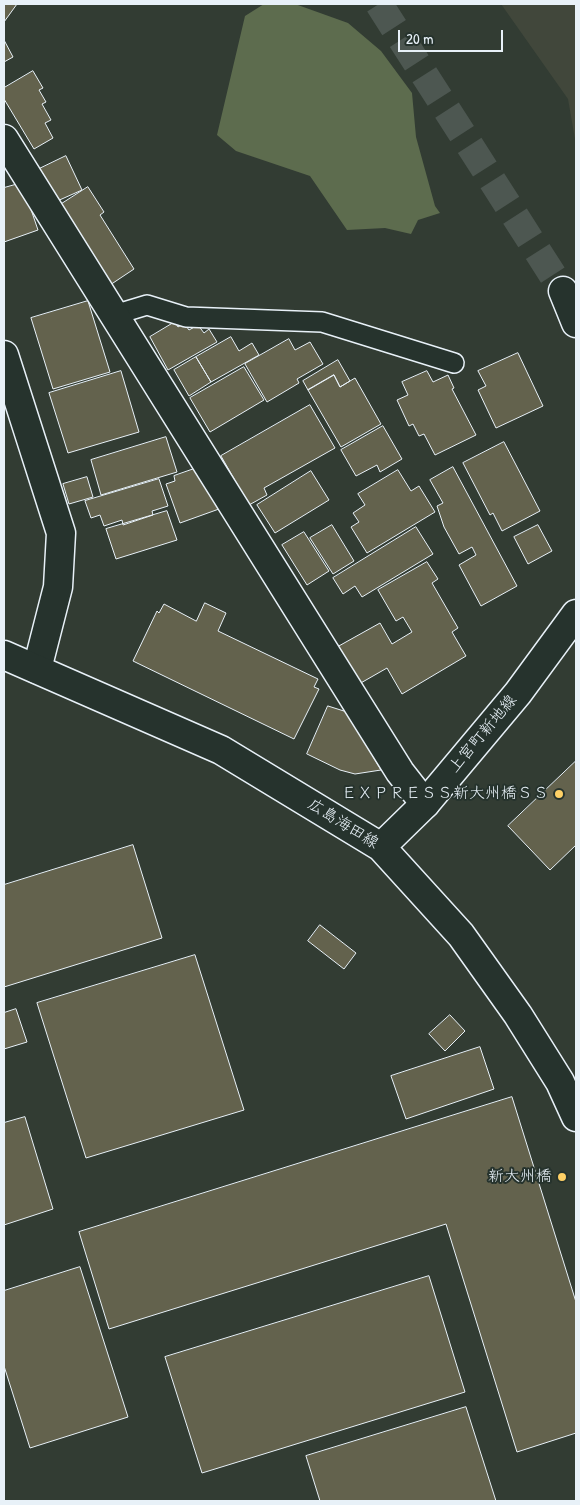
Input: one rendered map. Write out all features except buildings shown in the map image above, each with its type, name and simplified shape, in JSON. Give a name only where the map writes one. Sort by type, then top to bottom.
[{"type":"main road","points":[[4,139],[400,772],[425,804]]},
{"type":"main road","points":[[564,291],[576,323]]},
{"type":"main road","points":[[4,355],[61,533],[58,587],[38,669]]},
{"type":"main road","name":"上宮町新地線","points":[[381,847],[425,804],[518,693],[576,614]]},
{"type":"main road","name":"広島海田線","points":[[4,655],[221,750],[381,847],[461,935],[518,1015],[560,1082],[576,1117]]},
{"type":"lane","points":[[114,315],[147,305],[186,316],[322,322],[454,363]]},
{"type":"shaded area","points":[[501,4],[576,4],[576,145],[568,99]]},
{"type":"green space","points":[[264,4],[295,4],[348,23],[381,51],[412,93],[416,137],[435,206],[440,213],[418,220],[411,234],[385,228],[347,230],[310,176],[236,151],[217,135],[245,16]]},
{"type":"tunnel","points":[[379,4],[563,291]]},
{"type":"place","name":"ＥＸＰＲＥＳＳ新大州橋ＳＳ","points":[[559,794]]},
{"type":"place","name":"新大州橋","points":[[562,1177]]}]
